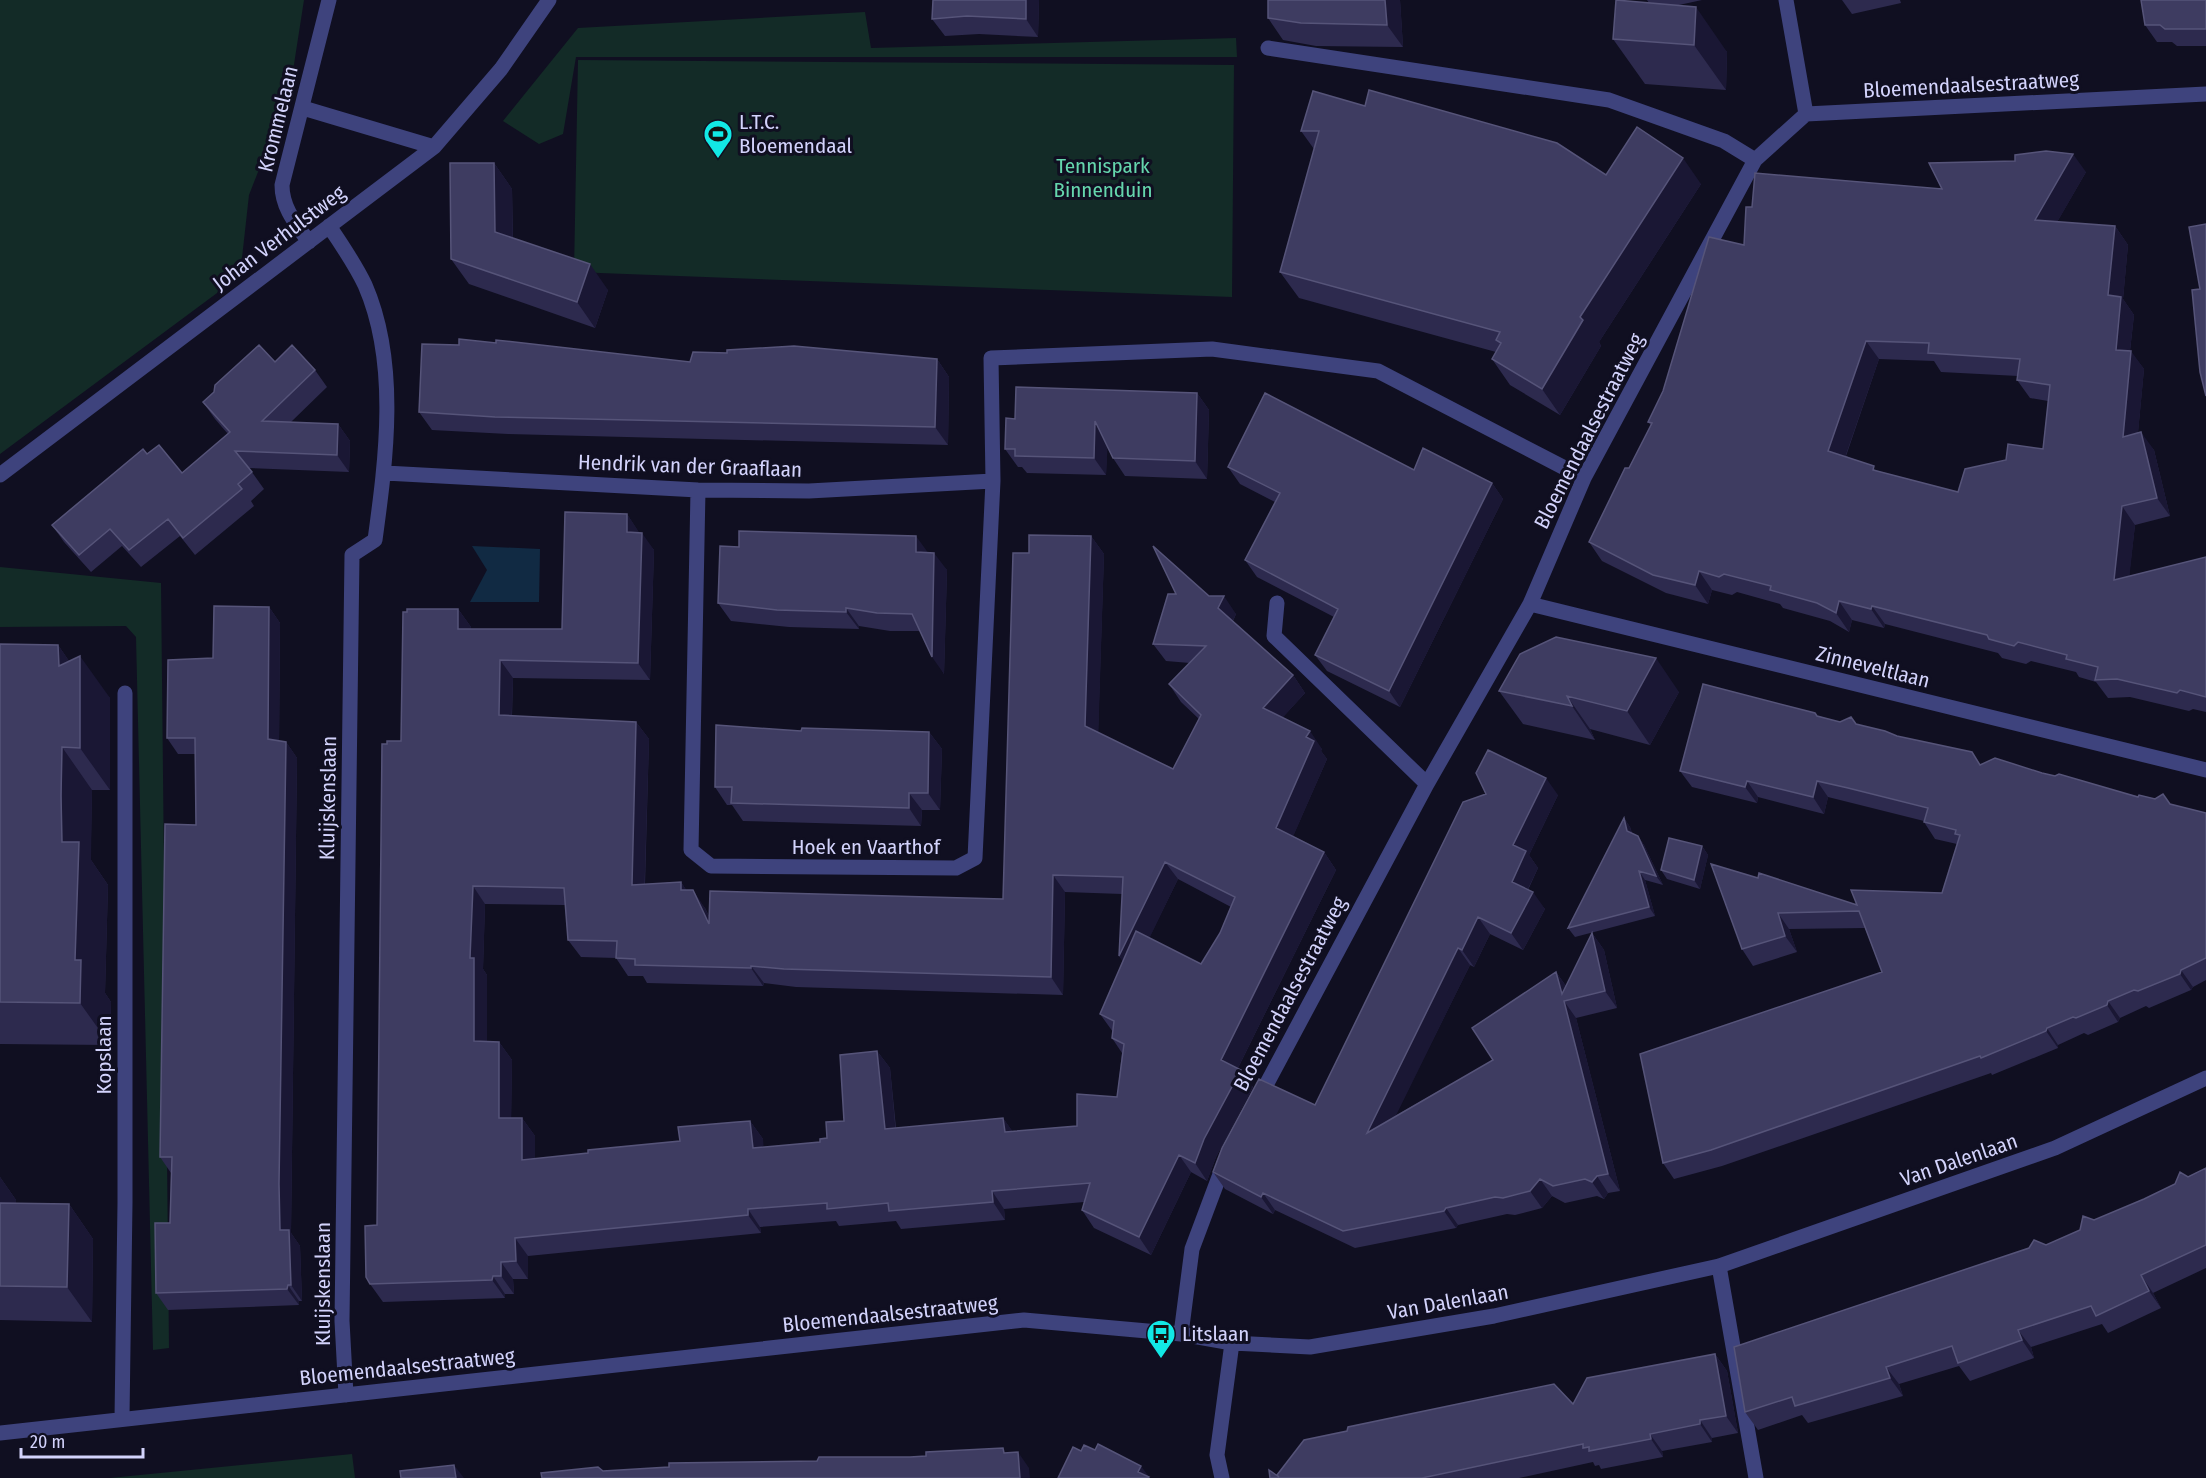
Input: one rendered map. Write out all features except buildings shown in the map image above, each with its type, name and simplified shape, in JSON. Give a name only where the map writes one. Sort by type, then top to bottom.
[{"type":"street","name":"Krommelaan","points":[[309,242],[287,210],[282,196],[282,185],[329,0]]},
{"type":"street","name":"Johan Verhulstweg","points":[[0,475],[434,147],[501,69],[549,0]]},
{"type":"street","points":[[1786,0],[1806,114]]},
{"type":"street","points":[[1268,48],[1609,100],[1724,141],[1755,160]]},
{"type":"street","name":"Bloemendaalsestraatweg","points":[[1253,1109],[1427,784],[1530,604],[1584,478],[1755,160],[1806,114],[2206,94]]},
{"type":"street","points":[[303,108],[434,147]]},
{"type":"street","name":"Kluijskenslaan","points":[[329,226],[353,261],[372,304],[384,366],[387,414],[385,473],[375,540],[352,555],[342,1321],[346,1395]]},
{"type":"street","name":"Hoek en Vaarthof","points":[[698,490],[691,850],[711,866],[956,868],[975,858],[993,481],[991,358],[1212,349],[1378,371],[1584,478]]},
{"type":"street","name":"Hendrik van der Graaflaan","points":[[385,473],[698,490],[809,491],[993,481]]},
{"type":"street","points":[[1277,603],[1274,636],[1427,784]]},
{"type":"street","name":"Zinneveltlaan","points":[[1530,604],[2206,770]]},
{"type":"street","name":"Kopslaan","points":[[122,1418],[125,1203],[125,693]]},
{"type":"street","name":"Van Dalenlaan","points":[[1181,1334],[1232,1343],[1310,1347],[1494,1316],[1719,1266],[2055,1148],[2206,1078]]},
{"type":"street","points":[[1181,1334],[1192,1249],[1230,1151]]},
{"type":"street","points":[[1719,1266],[1756,1478]]},
{"type":"street","name":"Bloemendaalsestraatweg","points":[[0,1433],[1024,1320],[1181,1334]]},
{"type":"street","points":[[1222,1478],[1217,1455],[1232,1343]]},
{"type":"green space","points":[[0,0],[304,0],[290,90],[249,195],[240,276],[0,454]]},
{"type":"green space","points":[[865,12],[871,48],[1236,38],[1237,57],[576,57],[563,134],[539,144],[503,121],[578,28]]},
{"type":"green space","name":"Tennispark Binnenduin","points":[[578,60],[1234,65],[1232,297],[574,272]]},
{"type":"green space","points":[[0,567],[161,583],[169,1348],[153,1350],[136,637],[126,626],[0,627]]},
{"type":"green space","points":[[352,1454],[355,1478],[110,1478]]},
{"type":"water","points":[[472,546],[540,549],[539,602],[470,602],[487,570]]},
{"type":"place","name":"L.T.C. Bloemendaal","points":[[718,160]]},
{"type":"place","name":"Litslaan","points":[[1161,1360]]}]
